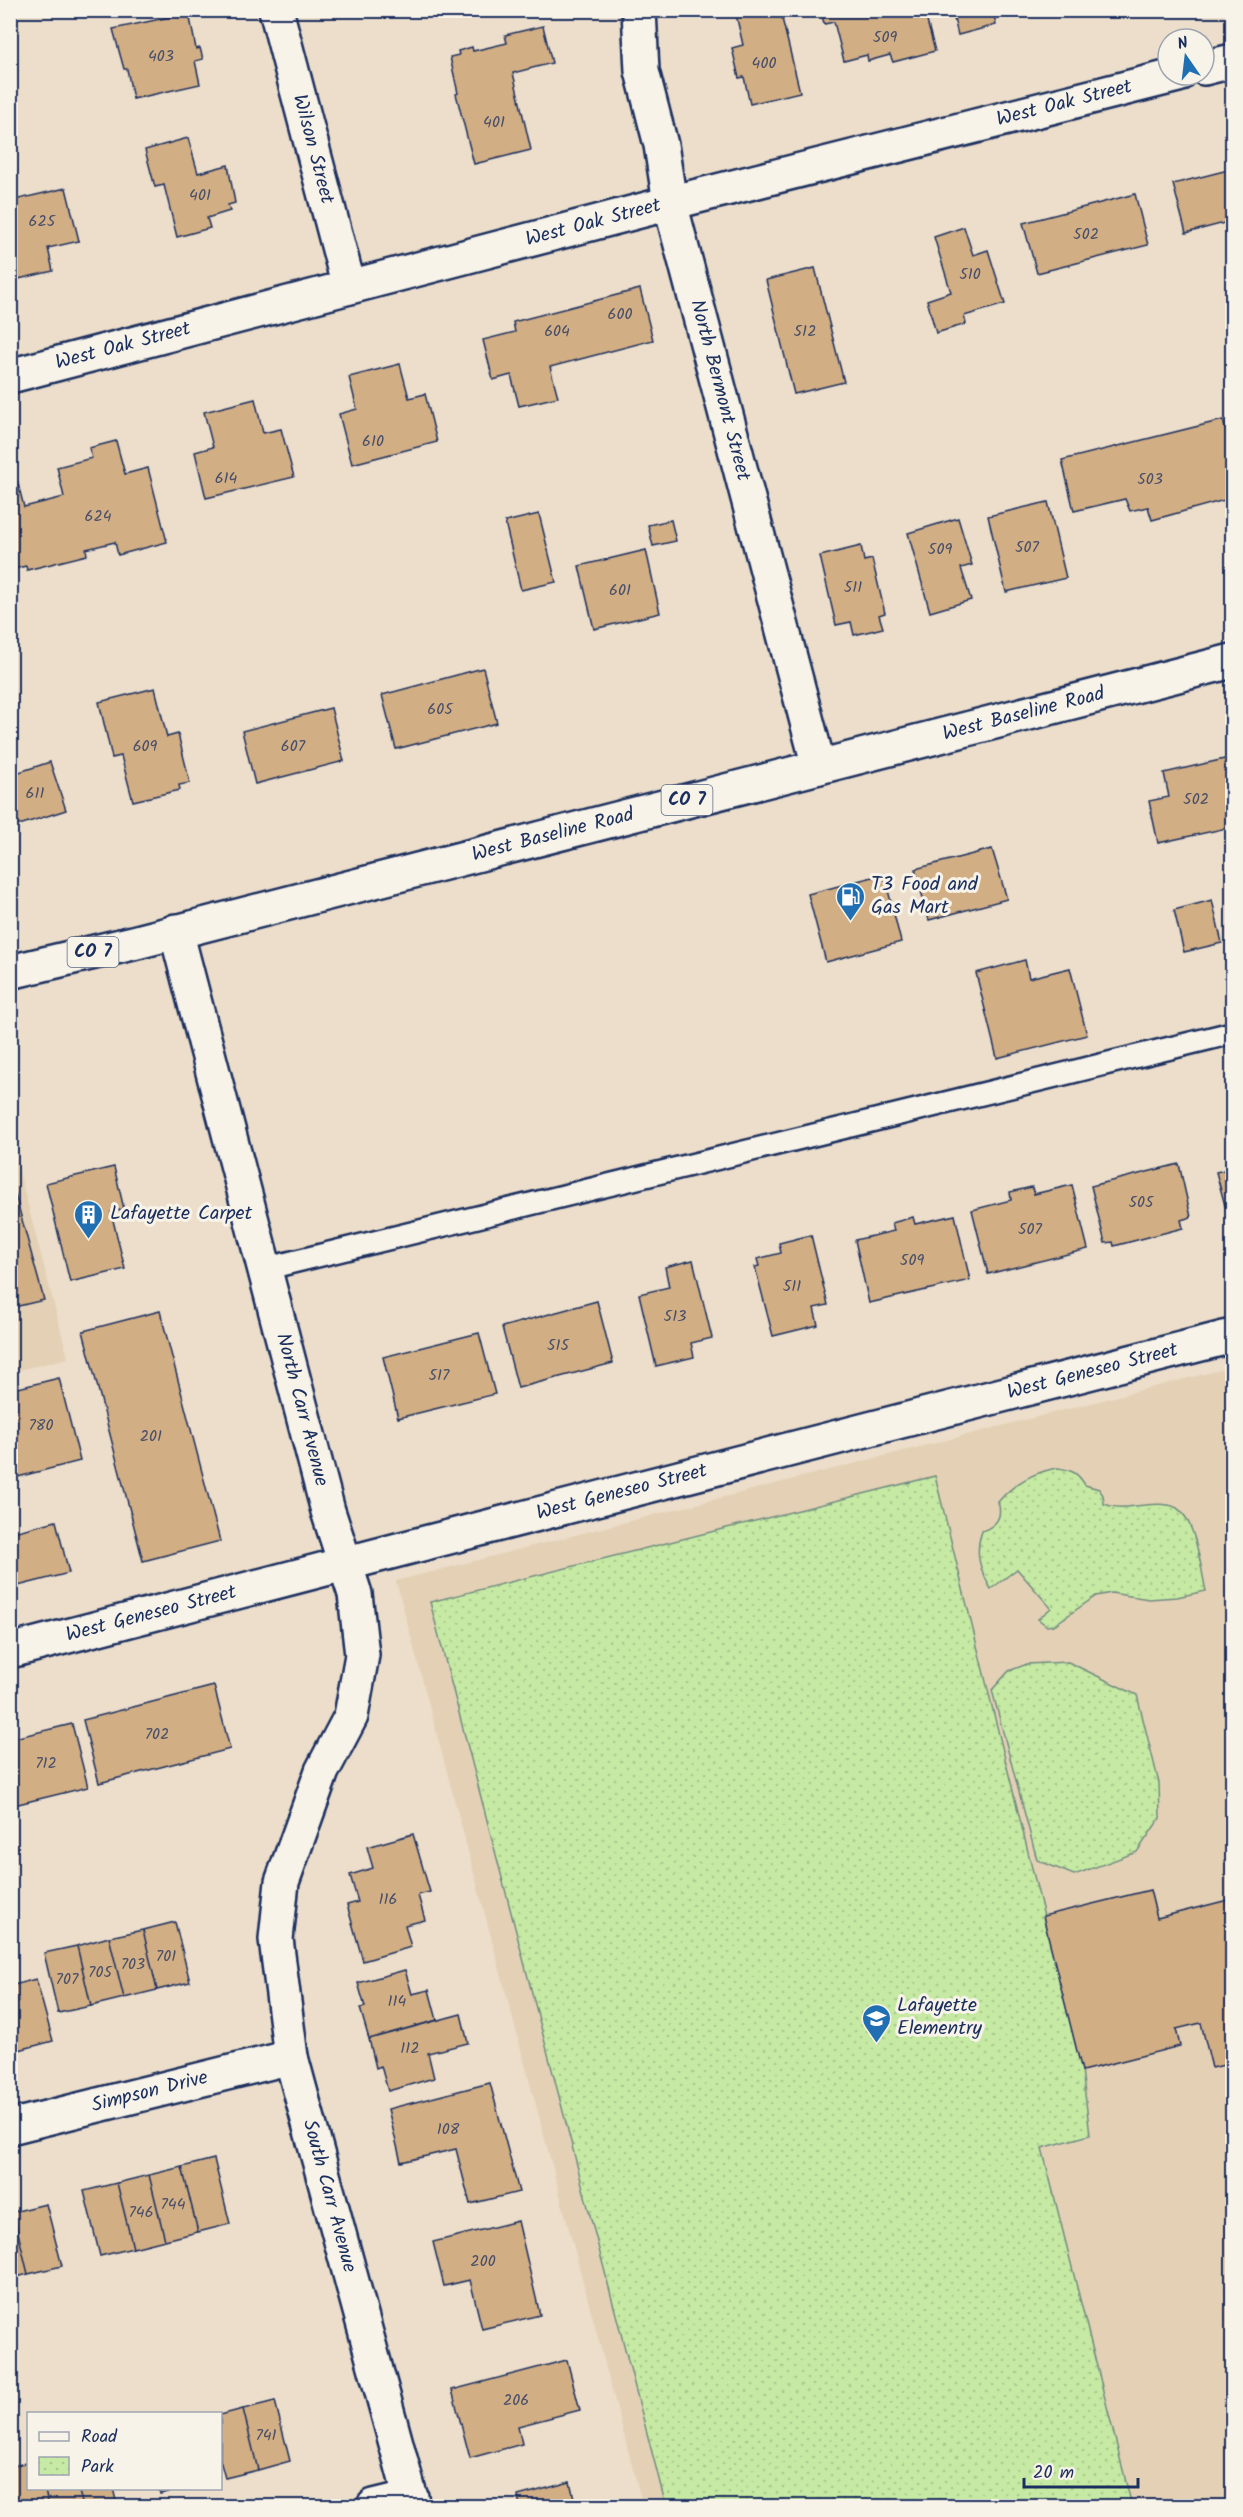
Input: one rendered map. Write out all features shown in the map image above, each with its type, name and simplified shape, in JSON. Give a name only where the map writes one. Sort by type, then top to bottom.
[{"type":"street","name":"Wilson Street","points":[[276,10],[349,287]]},
{"type":"street","name":"North Bermont Street","points":[[639,10],[642,71],[661,145],[670,203],[819,767]]},
{"type":"street","points":[[1216,65],[1233,61]]},
{"type":"street","name":"West Oak Street","points":[[10,376],[670,203],[1156,81]]},
{"type":"street","name":"West Baseline Road","points":[[10,972],[1233,661]]},
{"type":"street","name":"North Carr Avenue","points":[[176,931],[328,1511],[355,1594],[362,1655],[351,1716],[322,1771],[282,1882]]},
{"type":"street","name":"West Geneseo Street","points":[[10,1651],[1233,1336]]},
{"type":"street","name":"South Carr Avenue","points":[[282,1882],[276,1939],[281,1994],[291,2058],[412,2502]]},
{"type":"street","name":"Simpson Drive","points":[[10,2127],[291,2058]]},
{"type":"street","points":[[374,2506],[412,2502]]},
{"type":"lane","points":[[264,1269],[1233,1034]]},
{"type":"shaded area","points":[[10,1137],[68,1358],[11,1372],[10,1372]]},
{"type":"shaded area","name":"Lafayette Elementry","points":[[1232,1367],[1232,2506],[643,2506],[396,1581]]},
{"type":"green space","points":[[1058,1468],[1074,1473],[1085,1485],[1099,1489],[1103,1495],[1104,1504],[1109,1506],[1161,1504],[1177,1508],[1189,1523],[1193,1534],[1206,1591],[1177,1597],[1149,1599],[1111,1593],[1096,1596],[1054,1625],[1047,1626],[1038,1619],[1051,1608],[1017,1569],[991,1589],[981,1568],[978,1547],[982,1531],[995,1524],[999,1516],[998,1502],[1025,1479],[1040,1472]]},
{"type":"green space","name":"Lafayette Elementry","points":[[935,1476],[1082,2070],[1090,2135],[1042,2148],[1132,2506],[666,2506],[430,1602]]},
{"type":"green space","points":[[1068,1662],[1137,1695],[1159,1783],[1160,1818],[1137,1852],[1074,1875],[1037,1860],[992,1690],[1009,1671],[1027,1664]]},
{"type":"building","points":[[735,10],[780,10],[800,92],[750,104],[744,77],[739,78],[732,48],[743,45]]},
{"type":"building","points":[[821,10],[924,10],[935,51],[893,62],[890,55],[868,61],[867,55],[844,61],[834,22],[824,24]]},
{"type":"building","points":[[952,10],[993,10],[996,25],[958,35]]},
{"type":"building","points":[[189,13],[196,49],[200,48],[203,59],[195,61],[200,84],[133,99],[127,69],[124,69],[113,29]]},
{"type":"building","points":[[543,26],[552,63],[513,73],[531,150],[474,164],[456,94],[458,93],[450,57],[459,55],[458,51],[472,47],[473,51],[507,43],[505,35]]},
{"type":"building","points":[[188,138],[198,173],[228,165],[235,203],[228,205],[230,211],[207,218],[210,228],[177,237],[164,185],[155,187],[145,150]]},
{"type":"building","points":[[1232,169],[1232,221],[1186,233],[1173,184]]},
{"type":"building","points":[[66,188],[79,241],[48,248],[53,271],[10,281],[10,201]]},
{"type":"building","points":[[1135,194],[1148,245],[1037,273],[1023,223]]},
{"type":"building","points":[[964,227],[973,255],[988,250],[1005,304],[964,316],[966,324],[936,333],[927,300],[951,292],[934,237]]},
{"type":"building","points":[[815,268],[844,382],[794,394],[766,280]]},
{"type":"building","points":[[640,289],[653,340],[550,367],[558,397],[519,406],[511,375],[493,380],[483,340],[515,332],[513,322]]},
{"type":"building","points":[[400,364],[409,398],[425,394],[437,442],[352,464],[339,414],[357,409],[349,377]]},
{"type":"building","points":[[255,399],[263,433],[281,429],[294,477],[206,498],[195,452],[213,447],[204,412]]},
{"type":"building","points":[[1223,420],[1232,454],[1232,498],[1152,520],[1148,507],[1130,511],[1125,499],[1074,511],[1062,460]]},
{"type":"building","points":[[116,441],[125,474],[148,468],[167,542],[118,555],[115,542],[86,549],[87,555],[27,570],[26,566],[10,570],[10,477],[16,476],[24,507],[64,497],[57,467],[92,458],[89,448]]},
{"type":"building","points":[[1048,502],[1066,578],[1006,592],[988,516]]},
{"type":"building","points":[[539,514],[556,582],[521,590],[505,522]]},
{"type":"building","points":[[958,518],[972,565],[961,568],[971,600],[930,612],[908,533]]},
{"type":"building","points":[[671,520],[676,541],[653,546],[648,525]]},
{"type":"building","points":[[861,546],[864,561],[872,559],[885,613],[879,615],[883,628],[854,635],[851,622],[836,625],[820,556]]},
{"type":"building","points":[[646,550],[660,613],[594,629],[579,566]]},
{"type":"building","points":[[483,668],[497,723],[396,749],[382,695]]},
{"type":"building","points":[[155,688],[167,737],[178,734],[190,783],[179,785],[180,790],[133,801],[121,756],[112,758],[99,702]]},
{"type":"building","points":[[331,708],[344,761],[255,784],[242,731]]},
{"type":"building","points":[[1229,758],[1232,776],[1232,827],[1158,843],[1149,801],[1169,797],[1164,773]]},
{"type":"building","points":[[50,762],[66,810],[10,828],[10,775]]},
{"type":"building","points":[[992,849],[1007,899],[929,920],[915,869]]},
{"type":"building","points":[[884,874],[901,942],[826,962],[808,894]]},
{"type":"building","points":[[1212,900],[1222,943],[1184,952],[1174,910]]},
{"type":"building","points":[[1025,960],[1029,978],[1070,968],[1087,1035],[997,1058],[976,973]]},
{"type":"building","points":[[1179,1164],[1191,1217],[1181,1220],[1183,1228],[1114,1246],[1113,1242],[1105,1243],[1091,1186]]},
{"type":"building","name":"Lafayette Carpet","points":[[114,1167],[124,1209],[111,1212],[125,1269],[70,1282],[46,1183]]},
{"type":"building","points":[[1232,1168],[1232,1228],[1231,1228],[1216,1172]]},
{"type":"building","points":[[10,1176],[44,1300],[10,1308]]},
{"type":"building","points":[[1072,1185],[1088,1249],[988,1274],[972,1210],[1011,1200],[1010,1192],[1032,1187],[1034,1194]]},
{"type":"building","points":[[955,1215],[970,1280],[869,1303],[855,1240],[894,1231],[892,1223],[913,1217],[915,1224]]},
{"type":"building","points":[[811,1235],[828,1305],[814,1308],[818,1325],[773,1336],[755,1267],[759,1266],[757,1259],[781,1253],[779,1243]]},
{"type":"building","points":[[693,1260],[712,1338],[691,1343],[694,1357],[656,1366],[639,1294],[669,1287],[665,1267]]},
{"type":"building","points":[[597,1301],[613,1363],[518,1388],[502,1327]]},
{"type":"building","points":[[160,1311],[220,1541],[143,1561],[83,1331]]},
{"type":"building","points":[[479,1333],[495,1394],[398,1418],[383,1357]]},
{"type":"building","points":[[59,1378],[80,1461],[10,1479],[10,1390]]},
{"type":"building","points":[[56,1521],[69,1573],[10,1588],[10,1533]]},
{"type":"building","points":[[214,1686],[230,1749],[99,1783],[83,1720]]},
{"type":"building","points":[[72,1724],[88,1787],[10,1806],[10,1739]]},
{"type":"building","points":[[413,1834],[430,1892],[418,1895],[425,1920],[405,1925],[411,1947],[363,1961],[347,1905],[358,1902],[350,1875],[373,1868],[367,1847]]},
{"type":"building","points":[[1150,1890],[1157,1918],[1232,1899],[1232,2063],[1212,2068],[1201,2023],[1176,2029],[1180,2046],[1082,2071],[1043,1916]]},
{"type":"building","points":[[175,1922],[190,1982],[157,1990],[143,1930]]},
{"type":"building","points":[[143,1930],[157,1990],[124,1998],[109,1937]]},
{"type":"building","points":[[109,1937],[124,1998],[91,2006],[77,1946]]},
{"type":"building","points":[[77,1946],[91,2006],[58,2013],[44,1953]]},
{"type":"building","points":[[405,1970],[412,1994],[429,1990],[437,2020],[369,2039],[360,2008],[365,2007],[358,1983]]},
{"type":"building","points":[[36,1979],[53,2041],[19,2050],[10,2016],[10,1986]]},
{"type":"building","points":[[461,2014],[468,2043],[428,2053],[434,2078],[388,2091],[381,2066],[376,2068],[369,2039]]},
{"type":"building","points":[[10,2016],[19,2050],[10,2053]]},
{"type":"building","points":[[490,2083],[519,2192],[470,2204],[456,2149],[401,2162],[388,2109]]},
{"type":"building","points":[[214,2159],[230,2224],[198,2232],[182,2167]]},
{"type":"building","points":[[182,2167],[198,2232],[165,2240],[149,2175]]},
{"type":"building","points":[[149,2175],[165,2240],[133,2248],[117,2183]]},
{"type":"building","points":[[117,2183],[133,2248],[100,2256],[84,2191]]},
{"type":"building","points":[[46,2204],[62,2266],[28,2274],[13,2212]]},
{"type":"building","points":[[13,2212],[28,2274],[10,2279],[10,2213]]},
{"type":"building","points":[[518,2221],[540,2315],[482,2329],[470,2280],[444,2286],[433,2242]]},
{"type":"building","points":[[567,2360],[580,2410],[518,2426],[522,2444],[470,2458],[452,2390]]},
{"type":"building","points":[[275,2401],[290,2461],[258,2470],[243,2409]]},
{"type":"building","points":[[243,2409],[258,2470],[225,2478],[222,2467],[222,2414]]},
{"type":"building","points":[[27,2462],[27,2490],[45,2490],[49,2506],[14,2506],[10,2492],[10,2467]]},
{"type":"building","points":[[570,2482],[576,2506],[520,2506],[518,2496]]},
{"type":"building","points":[[45,2490],[79,2490],[83,2506],[49,2506]]},
{"type":"building","points":[[79,2490],[113,2490],[117,2505],[83,2506]]},
{"type":"building","points":[[159,2490],[175,2490],[160,2494]]},
{"type":"place","name":"T3 Food and Gas Mart","points":[[850,922]]},
{"type":"place","name":"Lafayette Carpet","points":[[89,1240]]},
{"type":"place","name":"Lafayette Elementry","points":[[876,2044]]}]
